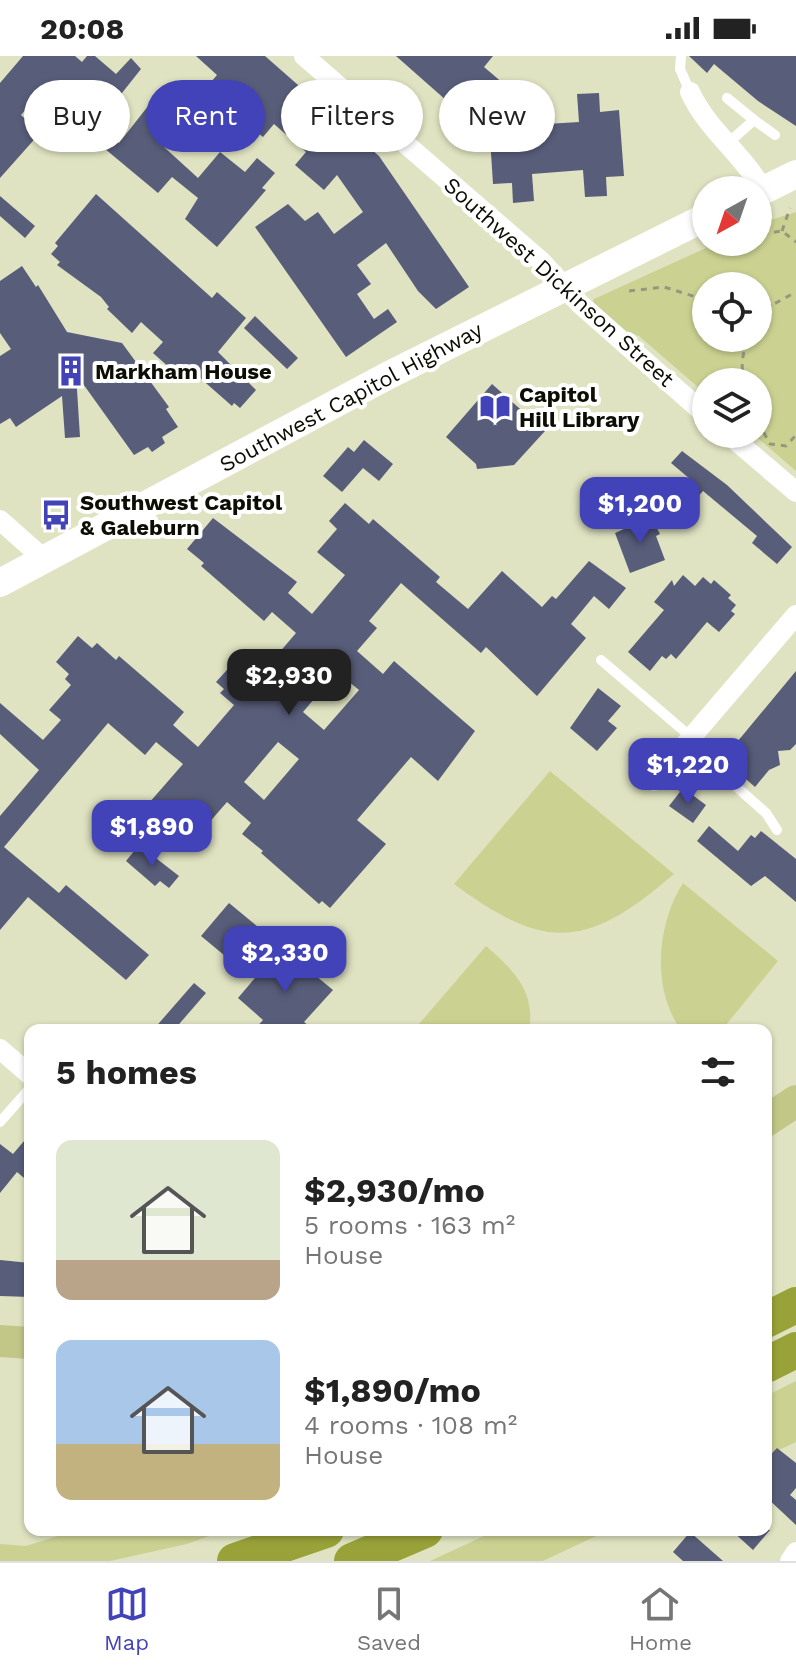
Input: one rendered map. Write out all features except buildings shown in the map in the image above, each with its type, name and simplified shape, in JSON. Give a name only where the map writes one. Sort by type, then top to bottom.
[{"type":"highway","points":[[772,1317],[796,1305]]},
{"type":"highway","points":[[772,1362],[796,1350]]},
{"type":"highway","points":[[235,1561],[308,1536]]},
{"type":"highway","points":[[352,1561],[411,1536]]},
{"type":"main road","points":[[772,186],[796,175]]},
{"type":"main road","name":"Southwest Capitol Highway","points":[[0,583],[564,285],[692,224]]},
{"type":"main road","points":[[772,1117],[796,1101]]},
{"type":"main road","points":[[0,1341],[24,1343]]},
{"type":"street","name":"Southwest Dickinson Street","points":[[304,56],[541,261],[585,308],[692,403]]},
{"type":"street","points":[[690,92],[700,114],[746,161],[754,176]]},
{"type":"street","points":[[744,448],[796,492]]},
{"type":"street","points":[[0,520],[45,560]]},
{"type":"street","points":[[654,781],[796,615]]},
{"type":"street","points":[[0,1049],[24,1070]]},
{"type":"street","points":[[790,1561],[796,1552]]},
{"type":"lane","points":[[681,56],[680,69],[690,92]]},
{"type":"lane","points":[[727,98],[775,135]]},
{"type":"lane","points":[[727,144],[754,120]]},
{"type":"lane","points":[[601,660],[766,813],[777,830]]},
{"type":"lane","points":[[0,1122],[24,1095]]},
{"type":"path","points":[[782,231],[790,208]]},
{"type":"path","points":[[772,232],[782,231],[796,242]]},
{"type":"path","points":[[629,291],[664,287],[692,296]]},
{"type":"path","points":[[772,305],[796,292]]},
{"type":"path","points":[[772,444],[786,446],[796,435]]},
{"type":"green space","points":[[796,212],[796,471],[769,448],[772,448],[772,368],[692,368],[692,382],[639,336],[624,332],[592,303],[594,299],[692,254],[772,256],[772,220]]},
{"type":"green space","points":[[550,771],[674,874],[616,917],[590,928],[566,933],[515,922],[454,884]]},
{"type":"green space","points":[[683,883],[778,961],[727,1024],[677,1024],[671,1013],[665,995],[661,956],[663,936],[674,899]]},
{"type":"green space","points":[[486,946],[520,982],[529,1004],[529,1024],[419,1024]]},
{"type":"green space","points":[[796,1381],[796,1442],[772,1453],[772,1393]]},
{"type":"green space","points":[[58,1536],[209,1536],[110,1561],[0,1561],[0,1544],[26,1546]]},
{"type":"green space","points":[[484,1536],[596,1536],[543,1561],[430,1561]]},
{"type":"place","name":"Markham House","points":[[71,371]]},
{"type":"place","name":"Capitol Hill Library","points":[[495,407]]},
{"type":"place","name":"Southwest Capitol & Galeburn","points":[[56,515]]}]
